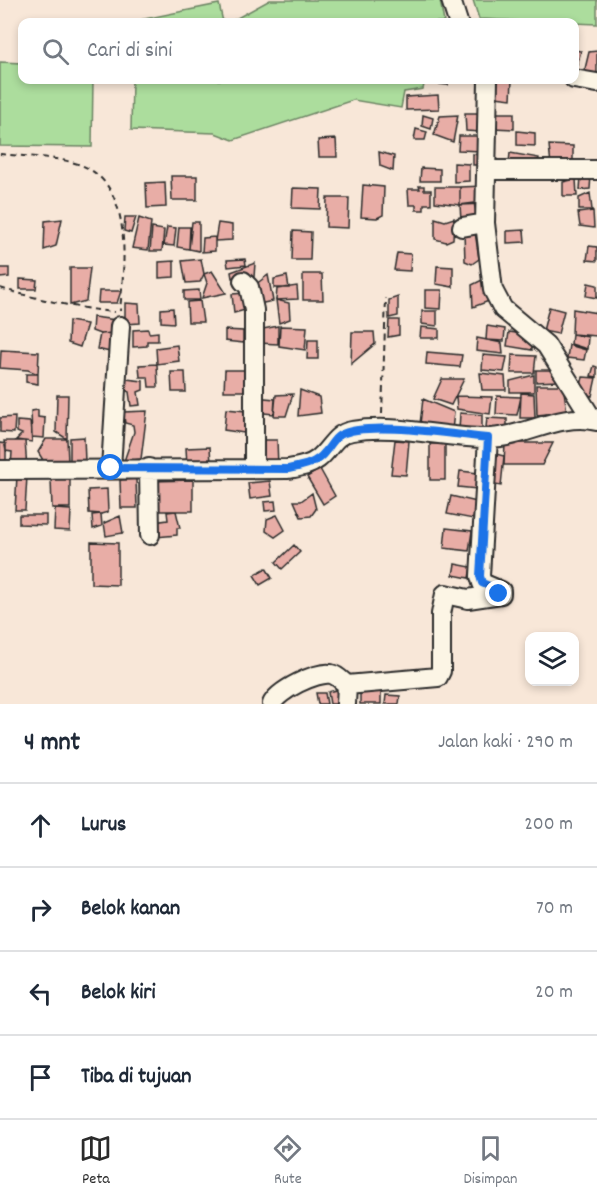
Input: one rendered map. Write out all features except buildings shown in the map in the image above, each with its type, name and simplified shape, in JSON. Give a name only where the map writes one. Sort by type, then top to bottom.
[{"type":"street","points":[[451,0],[457,18]]},
{"type":"street","points":[[579,80],[597,83]]},
{"type":"street","points":[[488,84],[488,170],[485,223],[491,278],[497,299],[513,318],[546,345],[595,420]]},
{"type":"street","points":[[488,170],[597,170]]},
{"type":"street","points":[[462,227],[485,223]]},
{"type":"street","points":[[243,281],[249,287],[254,310],[254,469]]},
{"type":"street","points":[[111,468],[120,320]]},
{"type":"street","points":[[0,470],[254,469],[306,466],[326,452],[340,435],[351,431],[381,428],[488,438],[507,436],[567,419],[595,420]]},
{"type":"street","points":[[272,704],[280,692],[309,678],[328,674],[333,674],[347,685],[438,677],[441,659],[441,614],[445,594],[468,599],[501,594],[501,591],[482,583],[480,576],[488,438]]},
{"type":"street","points":[[149,468],[150,535]]},
{"type":"street","points":[[346,704],[347,685]]},
{"type":"path","points":[[0,154],[77,163],[97,173],[116,201],[124,241],[120,320],[57,304],[45,298],[0,288]]},
{"type":"path","points":[[381,428],[386,298]]},
{"type":"green space","points":[[270,0],[440,0],[443,18],[237,18]]},
{"type":"green space","points":[[473,0],[597,0],[597,24],[579,23],[579,18],[479,18]]},
{"type":"green space","points":[[219,4],[222,18],[149,18]]},
{"type":"green space","points":[[0,62],[18,63],[18,84],[93,84],[92,147],[0,146]]},
{"type":"green space","points":[[132,84],[424,84],[423,89],[404,92],[401,108],[353,100],[233,140],[215,133],[131,130]]},
{"type":"route","points":[[111,468],[288,469],[306,466],[317,460],[340,435],[351,431],[381,428],[488,438],[480,576],[482,583],[501,591],[499,594]]}]
